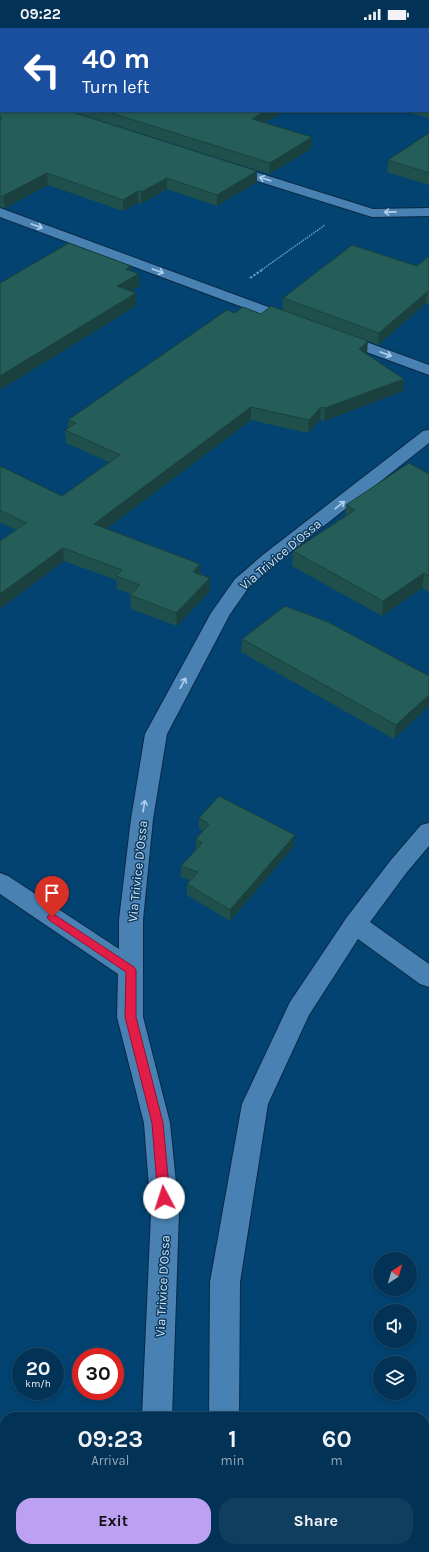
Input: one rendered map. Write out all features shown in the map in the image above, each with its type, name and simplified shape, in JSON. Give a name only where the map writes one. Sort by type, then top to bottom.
[{"type":"street","points":[[216,163],[372,213],[429,212]]},
{"type":"street","points":[[0,212],[305,325]]},
{"type":"street","points":[[327,333],[429,370]]},
{"type":"street","name":"Via Trivice D'Ossa","points":[[157,1412],[165,1213],[157,1123],[130,1017],[131,920],[142,819],[156,734],[221,613],[242,583],[429,435]]},
{"type":"street","points":[[224,1412],[225,1282],[256,1104],[299,1009],[355,924],[399,866],[429,831]]},
{"type":"street","points":[[0,882],[131,970]]},
{"type":"street","points":[[355,924],[429,977]]},
{"type":"path","points":[[225,295],[351,206]]},
{"type":"building","points":[[0,112],[72,112],[257,171],[217,195],[167,178],[141,192],[138,191],[123,200],[47,173],[3,196],[0,196],[0,120],[2,118],[0,118]]},
{"type":"building","points":[[108,112],[263,112],[252,119],[312,137],[270,163]]},
{"type":"building","points":[[429,133],[429,173],[388,160]]},
{"type":"building","points":[[69,243],[131,266],[126,269],[139,274],[117,286],[136,293],[0,376],[0,283]]},
{"type":"building","points":[[352,245],[417,266],[429,256],[429,292],[427,292],[379,333],[283,298]]},
{"type":"building","points":[[271,306],[368,341],[359,349],[404,379],[325,408],[321,407],[309,420],[251,407],[94,524],[200,564],[193,572],[210,578],[176,613],[130,595],[140,585],[116,576],[122,570],[63,548],[0,594],[0,541],[26,523],[0,510],[0,466],[62,496],[120,455],[65,430],[76,423],[68,420],[227,310],[235,313],[243,307],[261,314]]},
{"type":"building","points":[[409,463],[429,474],[429,576],[424,573],[383,601],[293,551],[355,510],[346,505]]},
{"type":"building","points":[[285,606],[328,622],[429,676],[429,695],[396,725],[242,639]]},
{"type":"building","points":[[219,796],[295,835],[230,910],[187,884],[198,872],[181,866],[202,843],[196,839],[209,824],[199,818]]},
{"type":"route","points":[[52,917],[131,970],[130,1017],[157,1123],[164,1198]]}]
